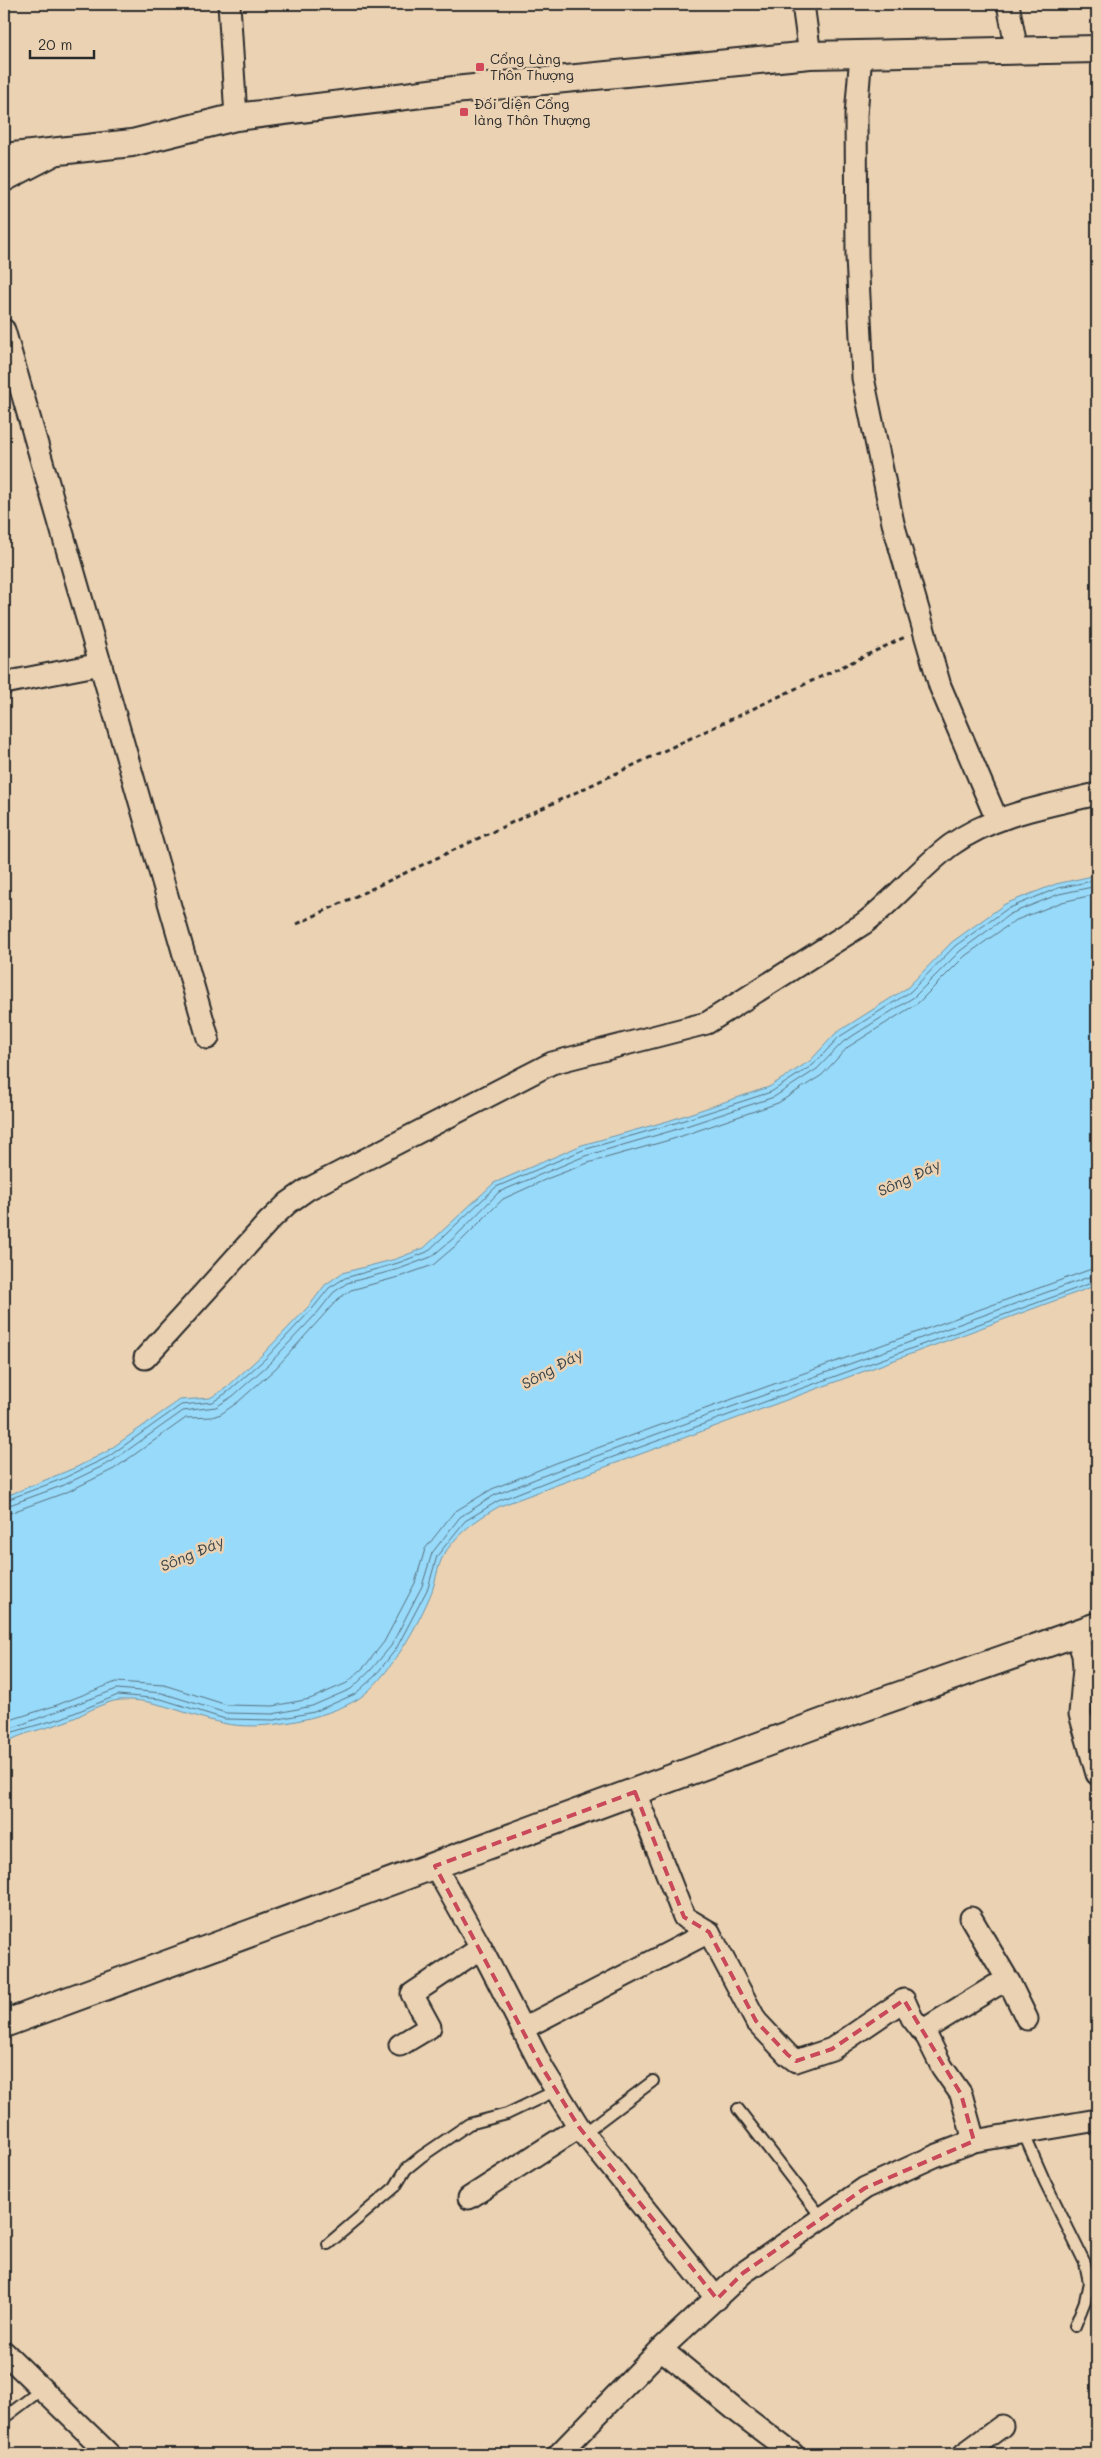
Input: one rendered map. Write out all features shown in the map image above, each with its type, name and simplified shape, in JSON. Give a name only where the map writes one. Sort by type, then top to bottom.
[{"type":"street","points":[[229,4],[236,117]]},
{"type":"street","points":[[803,4],[810,55]]},
{"type":"street","points":[[1008,4],[1017,51]]},
{"type":"street","points":[[4,157],[132,143],[236,117],[454,90],[810,55],[1097,49]]},
{"type":"street","points":[[862,54],[856,115],[857,257],[862,378],[893,523],[940,686],[997,820]]},
{"type":"street","points":[[4,181],[63,150]]},
{"type":"street","points":[[4,330],[208,1038]]},
{"type":"street","points":[[4,683],[101,664]]},
{"type":"street","points":[[145,1358],[269,1221],[288,1203],[308,1189],[552,1063],[707,1023],[863,924],[881,911],[924,867],[951,845],[972,832],[997,820],[1097,794]]},
{"type":"street","points":[[4,2024],[826,1721],[1087,1630],[1083,1655],[1084,1668],[1080,1714],[1097,1774]]},
{"type":"street","points":[[635,1792],[684,1917],[709,1932],[756,2021],[788,2055],[796,2061],[832,2049],[904,2000],[912,2018],[961,2094],[974,2141]]},
{"type":"street","points":[[435,1866],[481,1948],[556,2091],[582,2130],[717,2298]]},
{"type":"street","points":[[971,1918],[1009,1982],[1027,2019]]},
{"type":"street","points":[[522,2029],[709,1932]]},
{"type":"street","points":[[400,2045],[430,2027],[412,1994],[481,1948]]},
{"type":"street","points":[[922,2031],[996,1986],[1009,1982]]},
{"type":"street","points":[[559,2454],[661,2349],[743,2273],[865,2188],[935,2156],[974,2141],[1097,2120]]},
{"type":"street","points":[[469,2198],[582,2130]]},
{"type":"street","points":[[661,2349],[739,2413],[793,2454]]},
{"type":"street","points":[[4,2352],[109,2454]]},
{"type":"street","points":[[964,2454],[1002,2426]]},
{"type":"lane","points":[[582,2130],[653,2081]]},
{"type":"lane","points":[[328,2244],[395,2187],[406,2169],[469,2124],[508,2114],[556,2091]]},
{"type":"lane","points":[[738,2109],[822,2218]]},
{"type":"lane","points":[[1023,2132],[1045,2182],[1085,2263],[1089,2282],[1085,2300],[1075,2326]]},
{"type":"lane","points":[[4,2418],[42,2389]]},
{"type":"path","points":[[297,924],[924,628]]},
{"type":"highlighted area","points":[[635,1792],[684,1917],[709,1932],[756,2021],[788,2055],[796,2061],[832,2049],[904,2000],[961,2094],[974,2141],[865,2188],[743,2273],[717,2299],[579,2127],[543,2069],[435,1866]]},
{"type":"water","name":"Sông Đáy","points":[[1097,875],[1097,1285],[500,1506],[483,1516],[460,1534],[447,1549],[426,1604],[401,1650],[391,1665],[369,1690],[358,1699],[344,1706],[310,1718],[273,1725],[255,1726],[222,1723],[146,1702],[120,1700],[106,1703],[70,1720],[25,1734],[4,1744],[4,1497],[77,1467],[106,1452],[180,1400],[210,1398],[226,1388],[262,1355],[310,1305],[325,1285],[342,1273],[396,1259],[424,1248],[494,1183],[582,1145],[668,1121],[769,1087],[810,1061],[836,1033],[907,988],[952,942],[1005,904],[1056,884]]},
{"type":"place","name":"Cổng Làng Thôn Thượng","points":[[480,67]]},
{"type":"place","name":"Đối diện Cổng làng Thôn Thượng","points":[[464,112]]}]
